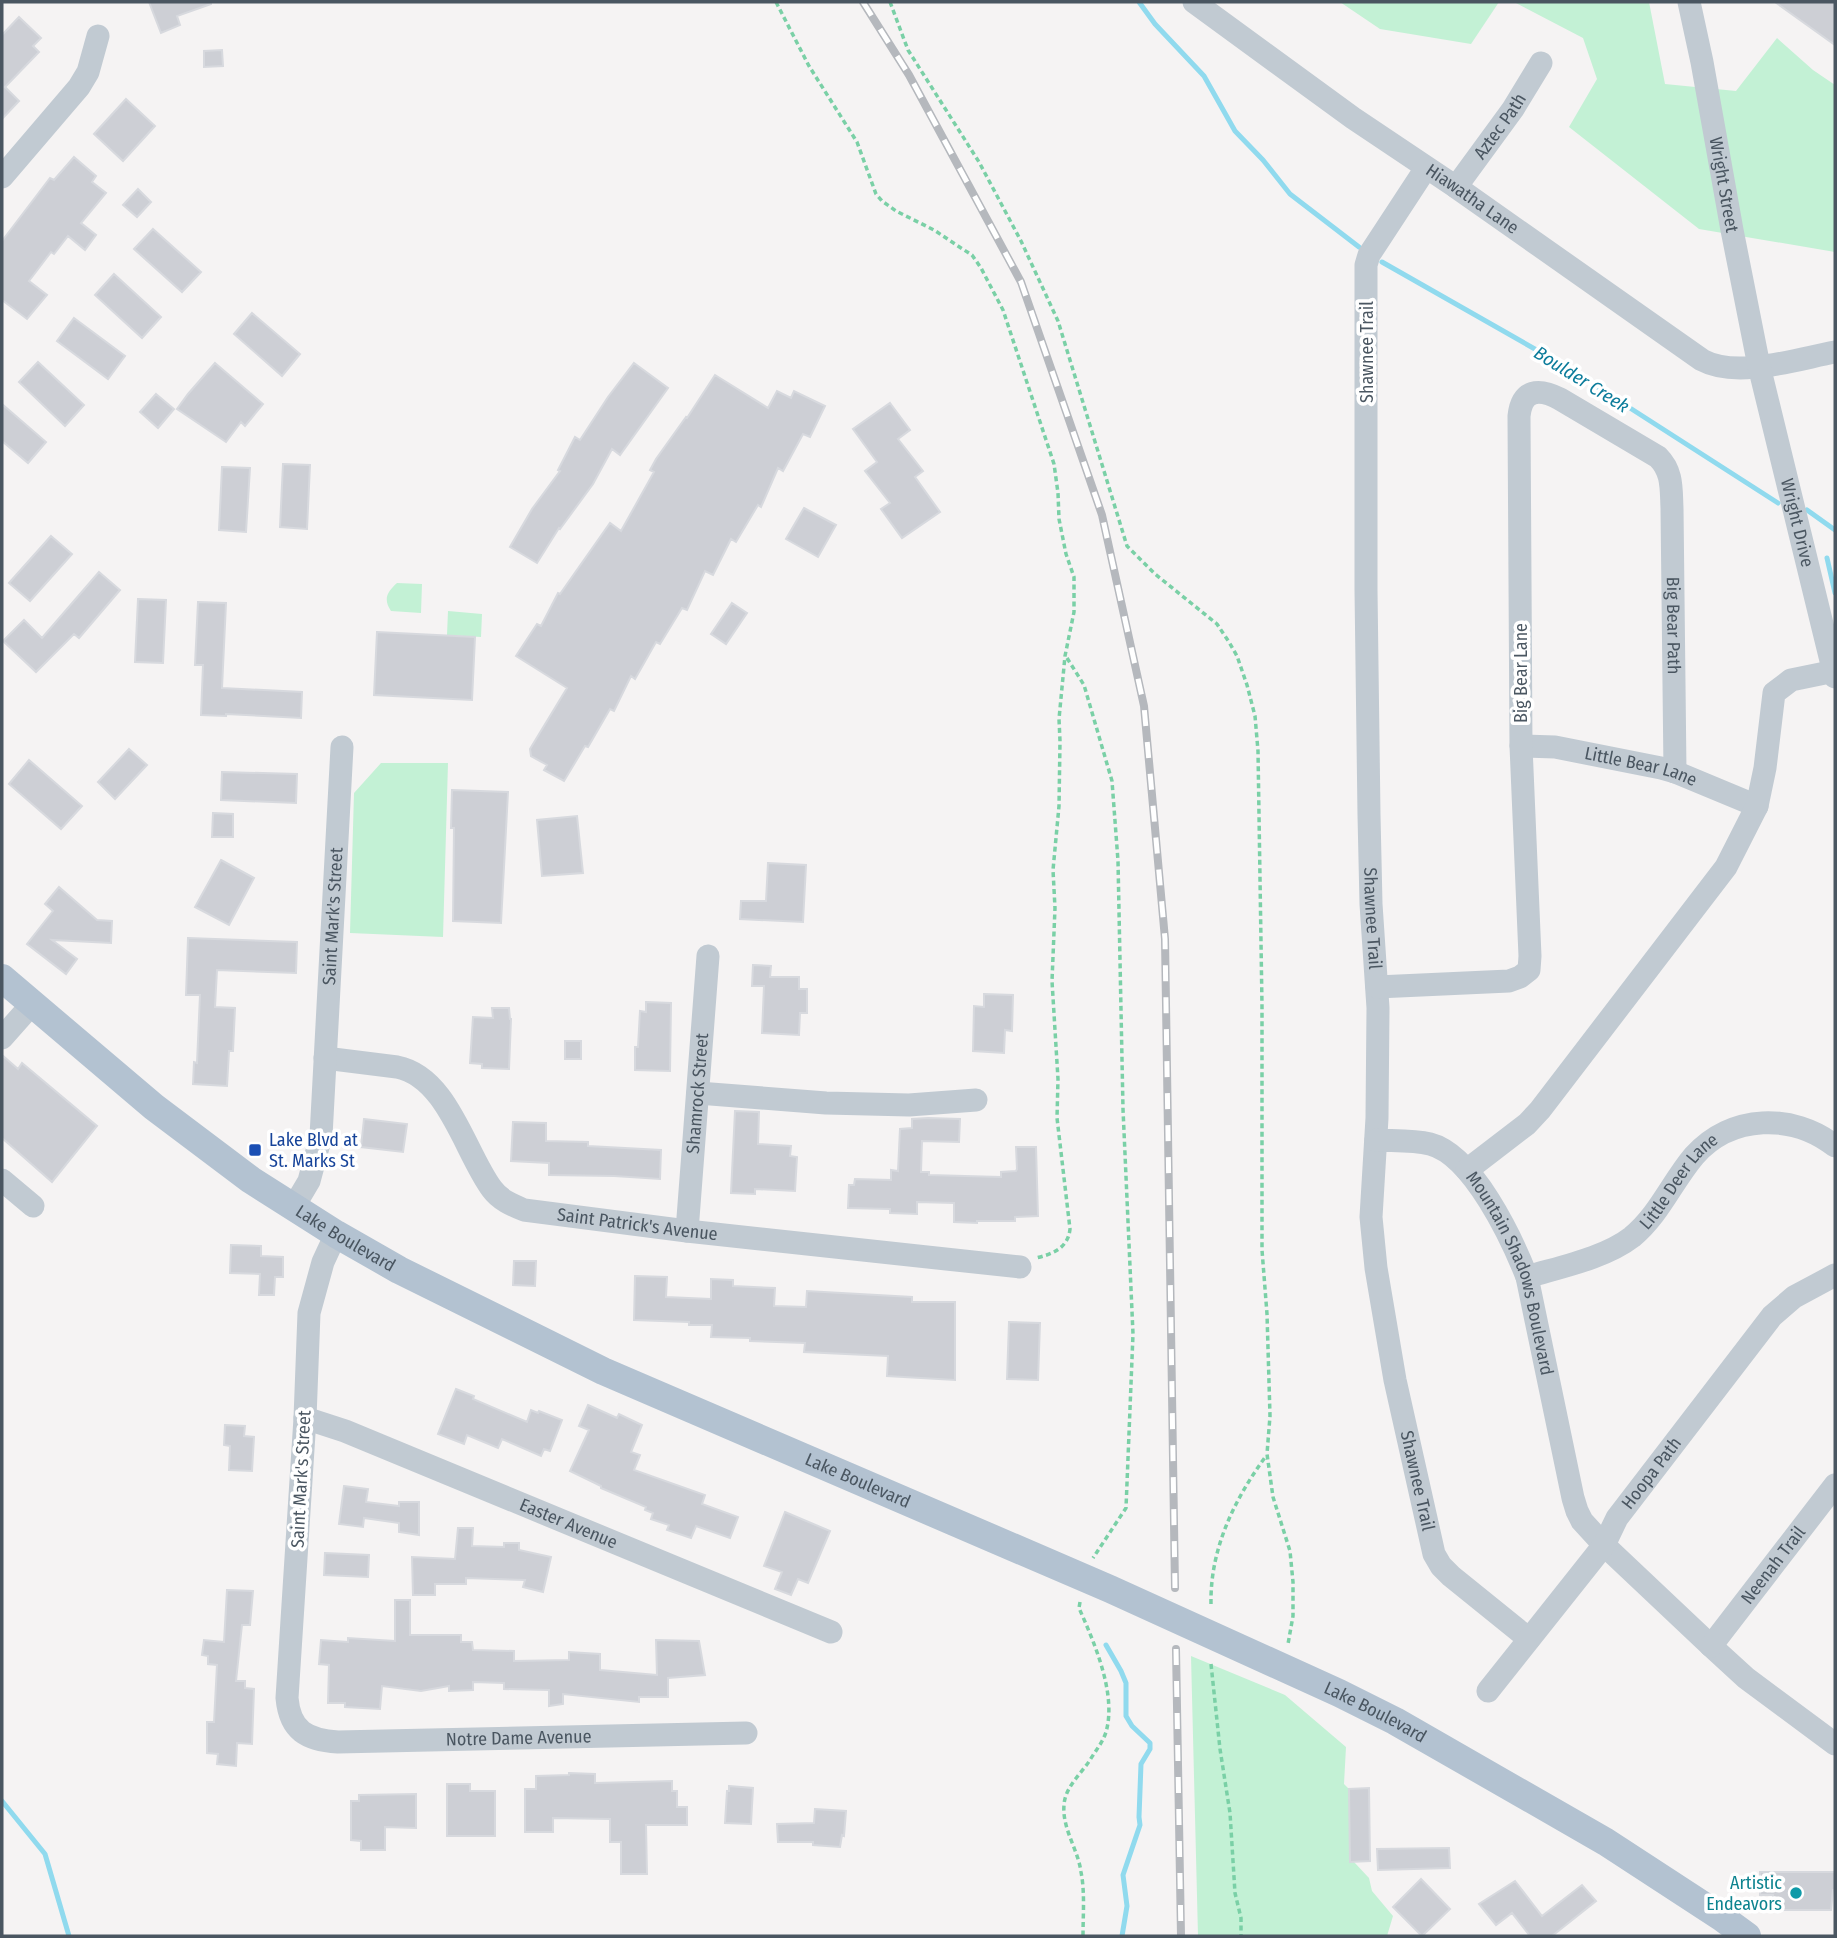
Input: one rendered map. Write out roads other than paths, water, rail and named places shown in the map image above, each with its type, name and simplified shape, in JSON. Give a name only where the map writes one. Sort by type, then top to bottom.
[{"type":"main road","name":"Lake Boulevard","points":[[2,978],[153,1107],[251,1180],[293,1208],[399,1270],[603,1371],[1110,1589],[1284,1667],[1395,1721],[1606,1842],[1747,1936]]},
{"type":"street","name":"Hiawatha Lane","points":[[1195,2],[1353,117],[1702,360],[1715,366],[1731,368],[1759,366],[1835,352]]},
{"type":"street","name":"Wright Street","points":[[1689,2],[1759,366]]},
{"type":"street","points":[[2,177],[79,87],[88,72],[99,36]]},
{"type":"street","name":"Aztec Path","points":[[1456,187],[1513,108],[1541,63]]},
{"type":"street","name":"Shawnee Trail","points":[[1426,168],[1369,255],[1366,265],[1369,815],[1378,1077],[1371,1207],[1376,1268],[1395,1380],[1434,1554],[1451,1576],[1529,1639]]},
{"type":"street","name":"Wright Drive","points":[[1759,366],[1835,673]]},
{"type":"street","name":"Big Bear Lane","points":[[1377,987],[1509,981],[1528,970],[1530,956],[1521,746],[1519,416],[1524,397],[1538,393],[1554,396],[1658,457],[1671,477]]},
{"type":"street","name":"Big Bear Path","points":[[1671,477],[1675,772]]},
{"type":"street","name":"Mountain Shadows Boulevard","points":[[1832,1734],[1746,1678],[1604,1545],[1582,1521],[1577,1511],[1527,1277],[1501,1220],[1467,1170],[1512,1136],[1540,1110],[1726,867],[1756,806],[1765,768],[1774,693],[1791,680],[1835,673]]},
{"type":"street","name":"Little Bear Lane","points":[[1521,746],[1555,747],[1675,772],[1756,806]]},
{"type":"street","name":"Saint Mark's Street","points":[[293,1208],[309,1181],[321,1136],[342,747]]},
{"type":"street","name":"Shamrock Street","points":[[687,1231],[708,956]]},
{"type":"street","points":[[2,1038],[32,1003]]},
{"type":"street","name":"Saint Patrick's Avenue","points":[[325,1058],[407,1069],[428,1084],[451,1115],[492,1189],[508,1203],[524,1210],[1020,1268]]},
{"type":"street","points":[[698,1093],[909,1105],[976,1101]]},
{"type":"street","name":"Little Deer Lane","points":[[1527,1277],[1580,1262],[1630,1239],[1650,1221],[1693,1158],[1702,1148],[1725,1133],[1746,1125],[1780,1122],[1802,1127],[1835,1146]]},
{"type":"street","points":[[1376,1140],[1429,1144],[1444,1150],[1467,1170]]},
{"type":"street","points":[[2,1180],[33,1206]]},
{"type":"street","name":"Saint Mark's Street","points":[[296,1727],[290,1719],[287,1698],[311,1302],[323,1262],[336,1234]]},
{"type":"street","name":"Hoopa Path","points":[[1488,1691],[1604,1545],[1617,1518],[1772,1316],[1794,1297],[1835,1275]]},
{"type":"street","name":"Easter Avenue","points":[[305,1418],[345,1431],[831,1632]]},
{"type":"street","name":"Neenah Trail","points":[[1711,1646],[1835,1485]]},
{"type":"street","name":"Notre Dame Avenue","points":[[296,1727],[325,1741],[338,1742],[746,1733]]},
{"type":"waterway","name":"Boulder Creek","points":[[1139,2],[1155,24],[1204,76],[1235,131],[1290,194],[1359,247]]},
{"type":"waterway","name":"Boulder Creek","points":[[1382,262],[1563,365],[1778,503]]},
{"type":"waterway","name":"Boulder Creek","points":[[1807,510],[1835,530]]},
{"type":"waterway","points":[[1827,558],[1835,593]]},
{"type":"waterway","points":[[1106,1645],[1126,1683],[1126,1716],[1132,1726],[1150,1743],[1150,1749],[1141,1764],[1140,1825],[1123,1875],[1127,1906],[1122,1936]]},
{"type":"waterway","points":[[2,1801],[45,1854],[69,1936]]},
{"type":"railway","points":[[863,2],[909,75],[1021,282],[1102,515],[1144,706],[1165,939],[1175,1588]]},
{"type":"railway","points":[[1176,1649],[1181,1936]]},
{"type":"place","name":"Lake Blvd at St. Marks St","points":[[255,1150]]},
{"type":"place","name":"Artistic Endeavors","points":[[1796,1893]]}]
